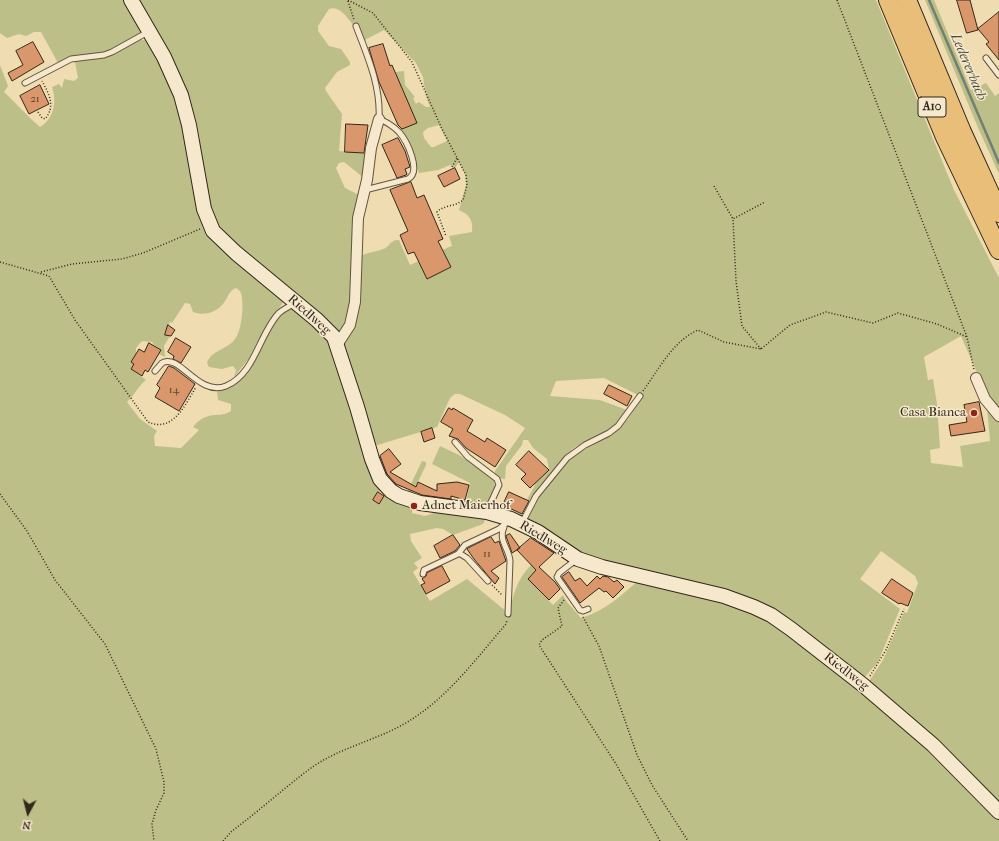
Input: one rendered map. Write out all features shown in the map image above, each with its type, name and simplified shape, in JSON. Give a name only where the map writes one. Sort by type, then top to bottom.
[{"type":"highway","name":"A10","points":[[888,0],[945,137],[999,250]]},
{"type":"highway","name":"A10","points":[[907,0],[962,132],[999,213]]},
{"type":"street","name":"Riedlweg","points":[[131,0],[174,78],[185,107],[204,208],[210,225],[218,236],[236,253],[328,330],[337,345],[376,471],[386,485],[399,496],[416,502],[487,512],[512,523],[578,559],[602,567],[724,596],[754,607],[791,629],[863,685],[933,745],[999,812]]},
{"type":"street","points":[[337,345],[350,325],[355,302],[358,218],[365,190],[371,148],[379,119]]},
{"type":"street","points":[[976,378],[985,399],[999,416]]},
{"type":"lane","points":[[356,26],[375,81],[379,99],[379,119],[390,124],[402,136],[414,163],[414,173],[408,179],[365,190]]},
{"type":"lane","points":[[25,83],[71,59],[112,52],[149,31]]},
{"type":"lane","points":[[986,58],[999,75]]},
{"type":"lane","points":[[156,371],[162,363],[169,362],[190,373],[199,382],[210,388],[216,389],[229,385],[247,368],[280,313],[296,302]]},
{"type":"lane","points":[[508,614],[510,557],[501,538],[567,458],[585,445],[609,433],[618,426],[640,396]]},
{"type":"lane","points":[[454,442],[468,458],[498,479],[498,485],[487,512]]},
{"type":"lane","points":[[423,574],[424,570],[459,553],[468,544],[512,523]]},
{"type":"lane","points":[[459,553],[467,558],[488,581]]},
{"type":"lane","points":[[578,559],[558,575],[569,595],[580,610],[583,611],[588,608]]},
{"type":"path","points":[[348,0],[356,26]]},
{"type":"path","points":[[348,0],[373,13],[410,59],[466,175],[467,185],[463,200],[456,205],[440,208],[436,212],[446,236]]},
{"type":"path","points":[[837,0],[967,337],[976,378]]},
{"type":"path","points":[[38,112],[42,118],[46,119],[52,106],[40,76]]},
{"type":"path","points":[[452,167],[457,157]]},
{"type":"path","points":[[714,186],[733,219],[736,281],[742,326],[761,349]]},
{"type":"path","points":[[733,219],[764,202]]},
{"type":"path","points":[[39,272],[49,271],[72,264],[122,259],[143,254],[210,225]]},
{"type":"path","points":[[0,262],[49,276],[75,320],[148,422],[160,425],[174,419],[180,413],[199,382]]},
{"type":"path","points":[[761,349],[790,325],[826,312],[873,323],[898,313],[937,324],[967,337]]},
{"type":"path","points":[[640,396],[671,351],[686,335],[698,330],[724,342],[761,349]]},
{"type":"path","points":[[0,494],[27,531],[55,580],[105,644],[156,750],[164,782],[164,793],[156,810],[152,824],[154,841]]},
{"type":"path","points":[[488,581],[497,589],[509,605]]},
{"type":"path","points":[[569,595],[558,608],[562,626],[542,640],[539,645],[616,764],[660,841]]},
{"type":"path","points":[[863,685],[875,670],[882,657],[904,608]]},
{"type":"path","points":[[580,610],[599,646],[637,755],[652,785],[688,841]]},
{"type":"path","points":[[223,841],[232,831],[311,768],[342,750],[404,724],[427,708],[456,683],[506,624],[508,614]]},
{"type":"green space","points":[[0,0],[124,0],[142,30],[137,35],[111,50],[96,54],[72,56],[58,63],[41,32],[34,32],[26,36],[19,34],[7,38],[0,33]]},
{"type":"green space","points":[[134,0],[876,0],[954,190],[999,278],[999,410],[985,391],[961,336],[924,357],[928,380],[933,379],[937,404],[940,448],[930,450],[931,463],[963,467],[960,446],[990,441],[987,407],[999,422],[999,809],[937,746],[872,690],[868,683],[883,660],[904,612],[907,613],[918,583],[915,576],[881,551],[860,579],[900,609],[878,662],[863,679],[752,600],[745,597],[735,597],[587,559],[570,551],[525,523],[540,494],[572,457],[613,434],[628,419],[642,398],[638,395],[604,378],[556,381],[550,396],[600,400],[627,410],[615,425],[605,433],[575,447],[566,455],[559,467],[541,484],[530,502],[527,500],[535,485],[533,484],[549,470],[547,459],[533,448],[528,440],[523,440],[522,445],[506,466],[505,479],[499,478],[495,474],[495,471],[525,428],[505,415],[460,394],[455,394],[450,398],[437,427],[371,447],[342,354],[357,307],[359,258],[365,254],[385,248],[392,242],[399,240],[410,265],[419,261],[427,278],[451,267],[442,250],[452,246],[449,236],[472,232],[470,218],[459,210],[466,185],[465,174],[459,162],[455,168],[450,165],[438,170],[419,173],[401,129],[416,123],[395,72],[404,71],[405,85],[415,97],[413,98],[416,104],[419,102],[426,107],[430,107],[426,97],[423,77],[416,63],[384,30],[363,41],[357,25],[354,26],[343,13],[333,8],[329,9],[318,26],[318,31],[329,46],[341,49],[350,62],[350,65],[337,72],[325,88],[342,114],[339,151],[367,153],[364,178],[344,162],[339,163],[336,168],[345,188],[361,196],[354,226],[354,297],[348,323],[342,333],[335,333],[226,242],[218,233],[208,214],[203,195],[199,163],[200,164],[200,137],[197,123],[179,74],[170,63]],"holes":[[[439,125],[447,141],[431,147],[424,138],[423,132],[428,128]]]},
{"type":"green space","points":[[925,0],[934,0],[971,90],[986,83],[995,96],[999,93],[999,174],[979,130]]},
{"type":"green space","points":[[140,40],[147,40],[169,72],[204,217],[284,301],[267,326],[250,357],[234,377],[236,370],[233,366],[222,369],[209,367],[207,363],[212,355],[232,343],[237,335],[241,323],[242,295],[236,288],[231,291],[224,303],[219,308],[209,313],[201,314],[193,312],[190,304],[185,303],[172,323],[170,322],[165,335],[170,336],[164,346],[165,357],[159,354],[161,350],[152,342],[142,341],[136,348],[136,353],[131,362],[134,364],[131,369],[146,380],[140,385],[127,402],[140,419],[157,431],[154,436],[155,446],[181,448],[199,430],[193,427],[198,421],[208,416],[231,411],[231,404],[218,400],[217,391],[231,387],[242,378],[274,325],[282,315],[293,309],[328,335],[383,487],[373,500],[379,503],[387,492],[414,504],[412,513],[425,516],[440,511],[487,516],[483,524],[453,535],[443,529],[437,528],[410,534],[411,541],[422,558],[414,563],[418,568],[413,572],[430,601],[467,579],[507,612],[510,617],[513,596],[518,583],[531,565],[536,570],[528,579],[553,605],[563,595],[581,618],[605,607],[620,597],[640,579],[699,592],[773,619],[919,737],[999,816],[999,841],[0,841],[0,65],[8,86],[4,92],[40,127],[45,124],[53,109],[54,98],[52,87],[59,84],[62,88],[64,79],[74,81],[78,78],[75,62],[76,60],[90,59]]},
{"type":"green space","points":[[440,446],[461,456],[494,479],[495,488],[486,507],[465,506],[470,483],[432,464]]},
{"type":"green space","points":[[422,461],[426,462],[426,465],[411,497],[394,487],[407,492]]},
{"type":"building","points":[[957,0],[970,0],[978,30],[967,33]]},
{"type":"building","points":[[999,12],[999,60],[986,44],[989,42],[978,29]]},
{"type":"building","points":[[33,42],[44,62],[12,81],[8,73],[23,65],[16,51]]},
{"type":"building","points":[[383,44],[390,66],[392,65],[417,123],[402,129],[398,125],[379,82],[369,48]]},
{"type":"building","points":[[40,85],[49,104],[29,114],[20,96]]},
{"type":"building","points":[[346,124],[368,125],[364,153],[345,152]]},
{"type":"building","points":[[398,138],[405,151],[410,167],[405,169],[406,175],[397,178],[382,145]]},
{"type":"building","points":[[455,168],[460,179],[444,187],[438,176]]},
{"type":"building","points":[[411,182],[417,198],[424,195],[443,239],[438,241],[451,267],[427,279],[414,252],[408,254],[400,235],[408,231],[390,190]]},
{"type":"building","points":[[168,325],[175,330],[171,336],[165,335]]},
{"type":"building","points":[[176,338],[191,347],[181,363],[173,359],[174,356],[168,352]]},
{"type":"building","points":[[149,343],[161,350],[148,372],[145,370],[142,376],[131,369],[134,364],[131,362],[139,349],[144,352]]},
{"type":"building","points":[[169,366],[174,368],[195,384],[179,411],[155,397],[160,388],[157,385]]},
{"type":"building","points":[[609,385],[632,396],[627,406],[604,394]]},
{"type":"building","name":"Casa Bianca","points":[[979,402],[985,431],[951,436],[949,425],[967,422],[964,405]]},
{"type":"building","points":[[449,408],[452,410],[453,408],[473,420],[467,431],[485,442],[487,438],[506,450],[495,467],[466,448],[458,439],[449,436],[453,429],[441,422]]},
{"type":"building","points":[[432,428],[435,438],[424,442],[421,432]]},
{"type":"building","points":[[389,449],[401,464],[390,472],[416,487],[418,482],[437,491],[437,484],[457,482],[469,485],[465,500],[451,496],[451,499],[422,495],[396,484],[387,474],[380,456]]},
{"type":"building","points":[[529,451],[549,470],[530,488],[521,479],[526,474],[516,465]]},
{"type":"building","points":[[378,492],[384,496],[379,504],[373,500]]},
{"type":"building","points":[[509,492],[529,501],[522,514],[503,505]]},
{"type":"building","points":[[510,534],[520,548],[512,553],[506,536]]},
{"type":"building","points":[[453,535],[460,545],[455,551],[440,558],[434,546]]},
{"type":"building","points":[[491,537],[495,543],[499,541],[506,561],[491,571],[499,578],[495,584],[467,549]]},
{"type":"building","points":[[531,538],[554,553],[539,567],[555,582],[560,589],[549,600],[528,579],[536,570],[517,550]]},
{"type":"building","points":[[442,566],[450,581],[426,594],[421,585],[425,583],[422,579],[427,573]]},
{"type":"building","points":[[569,572],[575,581],[580,578],[587,586],[597,576],[600,579],[603,576],[608,577],[614,582],[617,580],[624,587],[613,598],[606,591],[604,592],[599,588],[580,603],[562,577]]},
{"type":"building","points":[[892,579],[913,593],[908,606],[899,604],[882,593]]},
{"type":"waterway","name":"Ledererbach","points":[[929,0],[999,163]]},
{"type":"place","name":"Casa Bianca","points":[[974,413]]},
{"type":"place","name":"Adnet Maierhof","points":[[414,506]]}]
